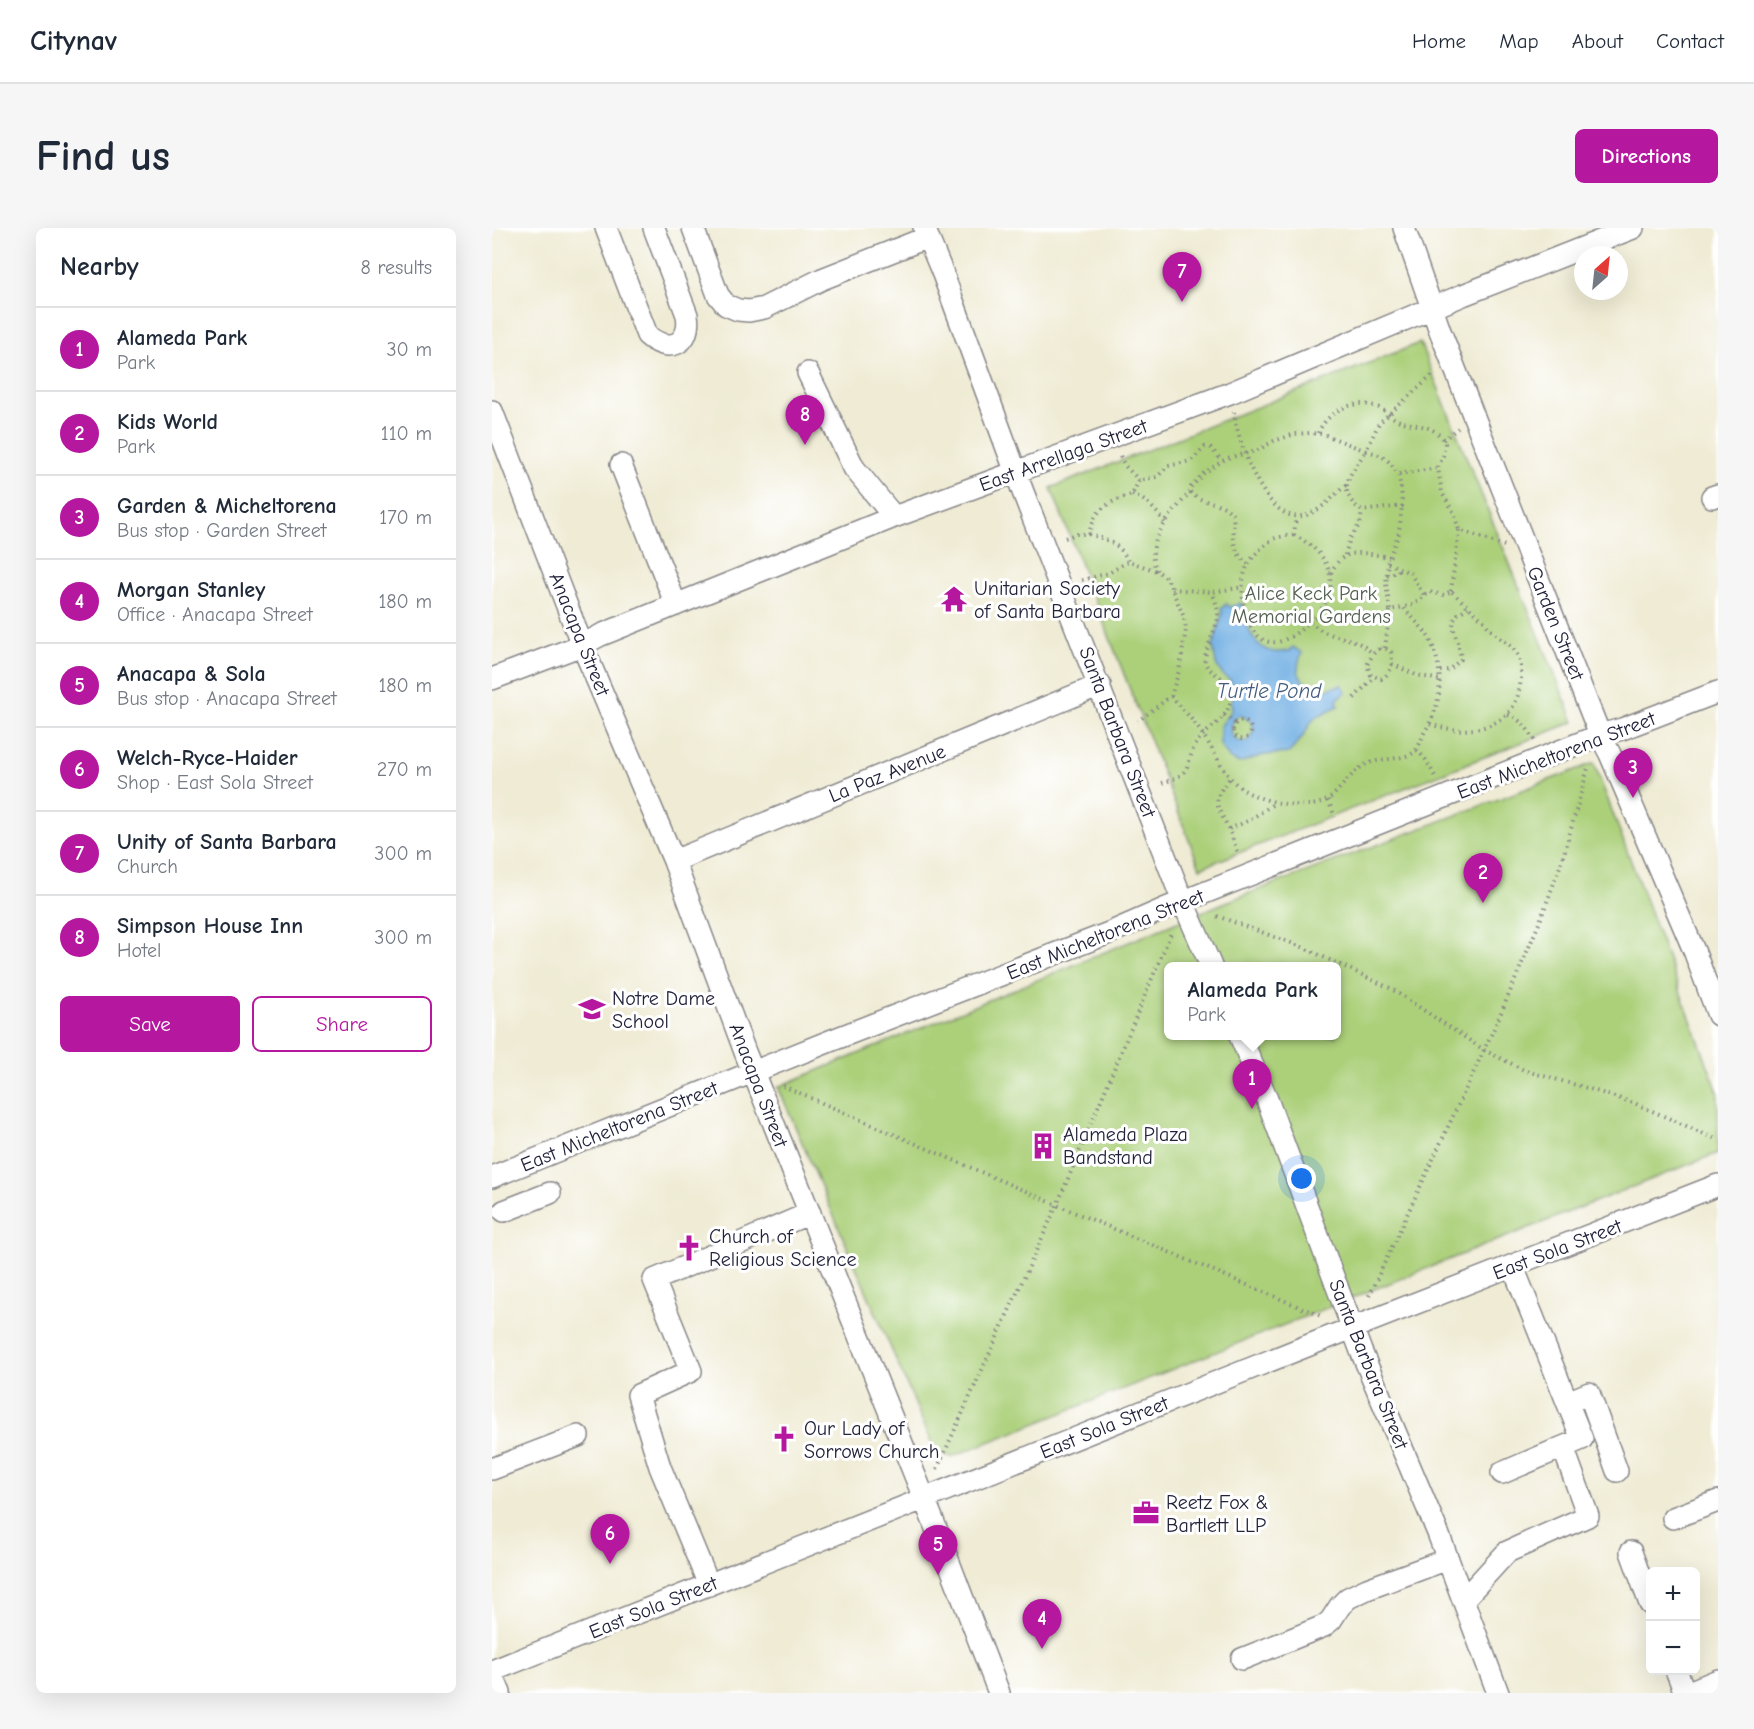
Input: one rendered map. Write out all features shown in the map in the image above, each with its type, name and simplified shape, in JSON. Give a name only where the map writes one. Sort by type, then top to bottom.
[{"type":"street","points":[[606,228],[648,334],[655,342],[667,345],[679,343],[686,336],[689,326],[687,315],[654,228]]},
{"type":"street","points":[[693,228],[718,295],[726,305],[738,310],[749,311],[764,308],[926,232]]},
{"type":"street","name":"Garden Street","points":[[1404,228],[1440,331],[1600,735],[1713,987],[1718,1015]]},
{"type":"street","name":"East Arrellaga Street","points":[[492,679],[582,645],[601,635],[894,518],[1230,393],[1433,307],[1633,228]]},
{"type":"street","name":"Santa Barbara Street","points":[[926,232],[1016,473],[1183,902],[1209,962]]},
{"type":"street","points":[[808,372],[854,468],[894,518]]},
{"type":"street","name":"Anacapa Street","points":[[492,411],[582,645],[674,861],[753,1072],[999,1693]]},
{"type":"street","points":[[621,465],[676,605]]},
{"type":"street","name":"La Paz Avenue","points":[[674,861],[1100,685]]},
{"type":"street","name":"East Micheltorena Street","points":[[492,1177],[1109,933],[1600,735],[1622,729],[1718,692]]},
{"type":"street","name":"Santa Barbara Street","points":[[1242,1040],[1265,1094],[1353,1328],[1464,1599],[1498,1693]]},
{"type":"street","name":"East Sola Street","points":[[492,1673],[923,1499],[1718,1185]]},
{"type":"street","points":[[504,1211],[550,1193]]},
{"type":"street","points":[[709,1585],[660,1467],[638,1395],[691,1371],[654,1280],[810,1213]]},
{"type":"street","points":[[1502,1473],[1582,1439],[1513,1267]]},
{"type":"street","points":[[1567,1402],[1589,1393],[1617,1470]]},
{"type":"street","points":[[492,1469],[578,1436]]},
{"type":"street","points":[[1464,1599],[1508,1552],[1588,1516],[1563,1447]]},
{"type":"street","points":[[1673,1518],[1718,1501]]},
{"type":"street","points":[[1631,1551],[1646,1593]]},
{"type":"street","points":[[1242,1659],[1324,1626],[1348,1598],[1448,1559]]},
{"type":"street","points":[[492,1673],[500,1693]]},
{"type":"street","points":[[1678,1675],[1685,1693],[1718,1680]]},
{"type":"path","points":[[1402,506],[1362,511],[1350,500],[1346,489],[1347,484],[1379,423],[1435,373]]},
{"type":"path","points":[[1318,433],[1333,414],[1351,405],[1362,404],[1376,406],[1399,421],[1436,431],[1445,443],[1438,468],[1442,493],[1452,508],[1459,530],[1451,591]]},
{"type":"path","points":[[1234,411],[1245,453],[1255,476],[1271,501],[1288,516],[1309,514],[1320,508],[1347,484]]},
{"type":"path","points":[[1443,440],[1458,428]]},
{"type":"path","points":[[1157,571],[1153,561],[1156,541],[1190,492],[1191,487],[1204,473],[1222,461],[1256,451],[1291,435],[1318,433],[1377,454],[1387,460],[1399,474],[1402,506],[1399,533],[1389,560],[1387,576],[1390,610],[1385,648]]},
{"type":"path","points":[[1139,480],[1157,477],[1168,466],[1191,460],[1205,447],[1211,448],[1222,461]]},
{"type":"path","points":[[1120,456],[1125,466],[1139,480]]},
{"type":"path","points":[[1399,474],[1438,468]]},
{"type":"path","points":[[1132,495],[1139,480]]},
{"type":"path","points":[[1190,492],[1204,502],[1219,502],[1233,515],[1233,538],[1236,553],[1248,564]]},
{"type":"path","points":[[1089,534],[1096,515],[1105,505],[1132,495],[1149,505],[1166,524]]},
{"type":"path","points":[[1345,555],[1350,538],[1360,524],[1362,511]]},
{"type":"path","points":[[1294,535],[1296,517]]},
{"type":"path","points":[[1459,530],[1506,547]]},
{"type":"path","points":[[1065,538],[1076,534],[1089,534],[1111,541],[1120,547],[1128,561],[1157,571],[1167,579],[1184,617],[1186,630],[1179,671],[1171,696],[1138,721]]},
{"type":"path","points":[[1331,574],[1325,559],[1294,535],[1274,539],[1248,564],[1244,587],[1245,614],[1256,635],[1263,641],[1273,643],[1291,636],[1310,622],[1327,600],[1331,574],[1339,558],[1345,555],[1369,554],[1389,560],[1410,573],[1424,595]]},
{"type":"path","points":[[1082,580],[1109,573],[1128,561]]},
{"type":"path","points":[[1387,576],[1398,571],[1399,567]]},
{"type":"path","points":[[1172,589],[1212,592],[1244,587]]},
{"type":"path","points":[[1390,610],[1413,605],[1424,595],[1433,592],[1444,595],[1451,591]]},
{"type":"path","points":[[1430,724],[1457,729],[1494,724],[1508,715],[1517,700],[1520,686],[1521,671],[1518,656],[1511,644],[1488,627],[1451,591]]},
{"type":"path","points":[[1162,783],[1179,776],[1184,771],[1197,742],[1225,716],[1231,693],[1229,686],[1219,675],[1211,671],[1205,662],[1206,652],[1218,618],[1212,592]]},
{"type":"path","points":[[1440,671],[1449,670],[1461,659],[1453,621],[1462,610],[1468,607]]},
{"type":"path","points":[[1171,696],[1204,735],[1229,779],[1248,793],[1275,803],[1303,805],[1328,800],[1349,776],[1368,763],[1412,754],[1417,750],[1430,724],[1440,689],[1440,671],[1429,638],[1404,608]]},
{"type":"path","points":[[1310,622],[1324,632],[1354,640],[1373,654]]},
{"type":"path","points":[[1380,648],[1385,648],[1390,652],[1392,664],[1385,677],[1381,679],[1374,677],[1367,665],[1373,654],[1380,648]]},
{"type":"path","points":[[1392,664],[1416,675],[1440,680]]},
{"type":"path","points":[[1354,698],[1374,677]]},
{"type":"path","points":[[1508,715],[1516,717],[1528,729],[1535,741]]},
{"type":"path","points":[[1225,716],[1234,723]]},
{"type":"path","points":[[1244,720],[1248,722],[1251,732],[1249,736],[1245,739],[1235,736],[1234,723],[1244,720]]},
{"type":"path","points":[[1417,750],[1426,760],[1436,778]]},
{"type":"path","points":[[1369,1296],[1484,1050],[1540,921],[1562,861],[1588,768]]},
{"type":"path","points":[[1229,779],[1221,791],[1217,808],[1239,854]]},
{"type":"path","points":[[1328,800],[1335,818]]},
{"type":"path","points":[[1229,829],[1275,803]]},
{"type":"path","points":[[1217,916],[1302,947],[1334,962]]},
{"type":"path","points":[[937,1469],[1057,1205],[1171,933]]},
{"type":"path","points":[[1341,965],[1390,988],[1484,1050],[1526,1071],[1634,1103],[1718,1140]]},
{"type":"path","points":[[783,1086],[1057,1205],[1322,1316]]},
{"type":"green space","name":"Alice Keck Park Memorial Gardens","points":[[1420,343],[1574,722],[1200,868],[1051,488]]},
{"type":"green space","points":[[1594,763],[1718,1092],[1718,1153],[951,1457],[935,1450],[778,1087],[1226,902]]},
{"type":"water","name":"Turtle Pond","points":[[1241,603],[1247,626],[1261,646],[1277,652],[1289,651],[1293,647],[1302,653],[1298,671],[1302,680],[1311,688],[1317,692],[1342,685],[1346,692],[1337,700],[1338,706],[1314,718],[1289,753],[1264,755],[1239,763],[1230,759],[1220,745],[1220,727],[1232,710],[1231,701],[1235,693],[1230,680],[1222,674],[1216,664],[1213,646],[1222,614],[1221,609],[1226,604],[1230,607]],"holes":[[[1241,715],[1252,722],[1254,730],[1248,741],[1242,742],[1234,738],[1231,731],[1236,717]]]},
{"type":"place","name":"Unity of Santa Barbara","points":[[1182,302]]},
{"type":"place","name":"Simpson House Inn","points":[[805,445]]},
{"type":"place","name":"Unitarian Society of Santa Barbara","points":[[954,599]]},
{"type":"place","name":"Garden & Micheltorena","points":[[1633,798]]},
{"type":"place","name":"Kids World","points":[[1483,903]]},
{"type":"place","name":"Notre Dame School","points":[[592,1009]]},
{"type":"place","name":"Alameda Park","points":[[1252,1109]]},
{"type":"place","name":"Alameda Plaza Bandstand","points":[[1043,1146]]},
{"type":"place","name":"Church of Religious Science","points":[[689,1248]]},
{"type":"place","name":"Our Lady of Sorrows Church","points":[[784,1439]]},
{"type":"place","name":"Reetz Fox & Bartlett LLP","points":[[1146,1513]]},
{"type":"place","name":"Welch-Ryce-Haider","points":[[610,1564]]},
{"type":"place","name":"Anacapa & Sola","points":[[938,1575]]},
{"type":"place","name":"Morgan Stanley","points":[[1042,1649]]}]
